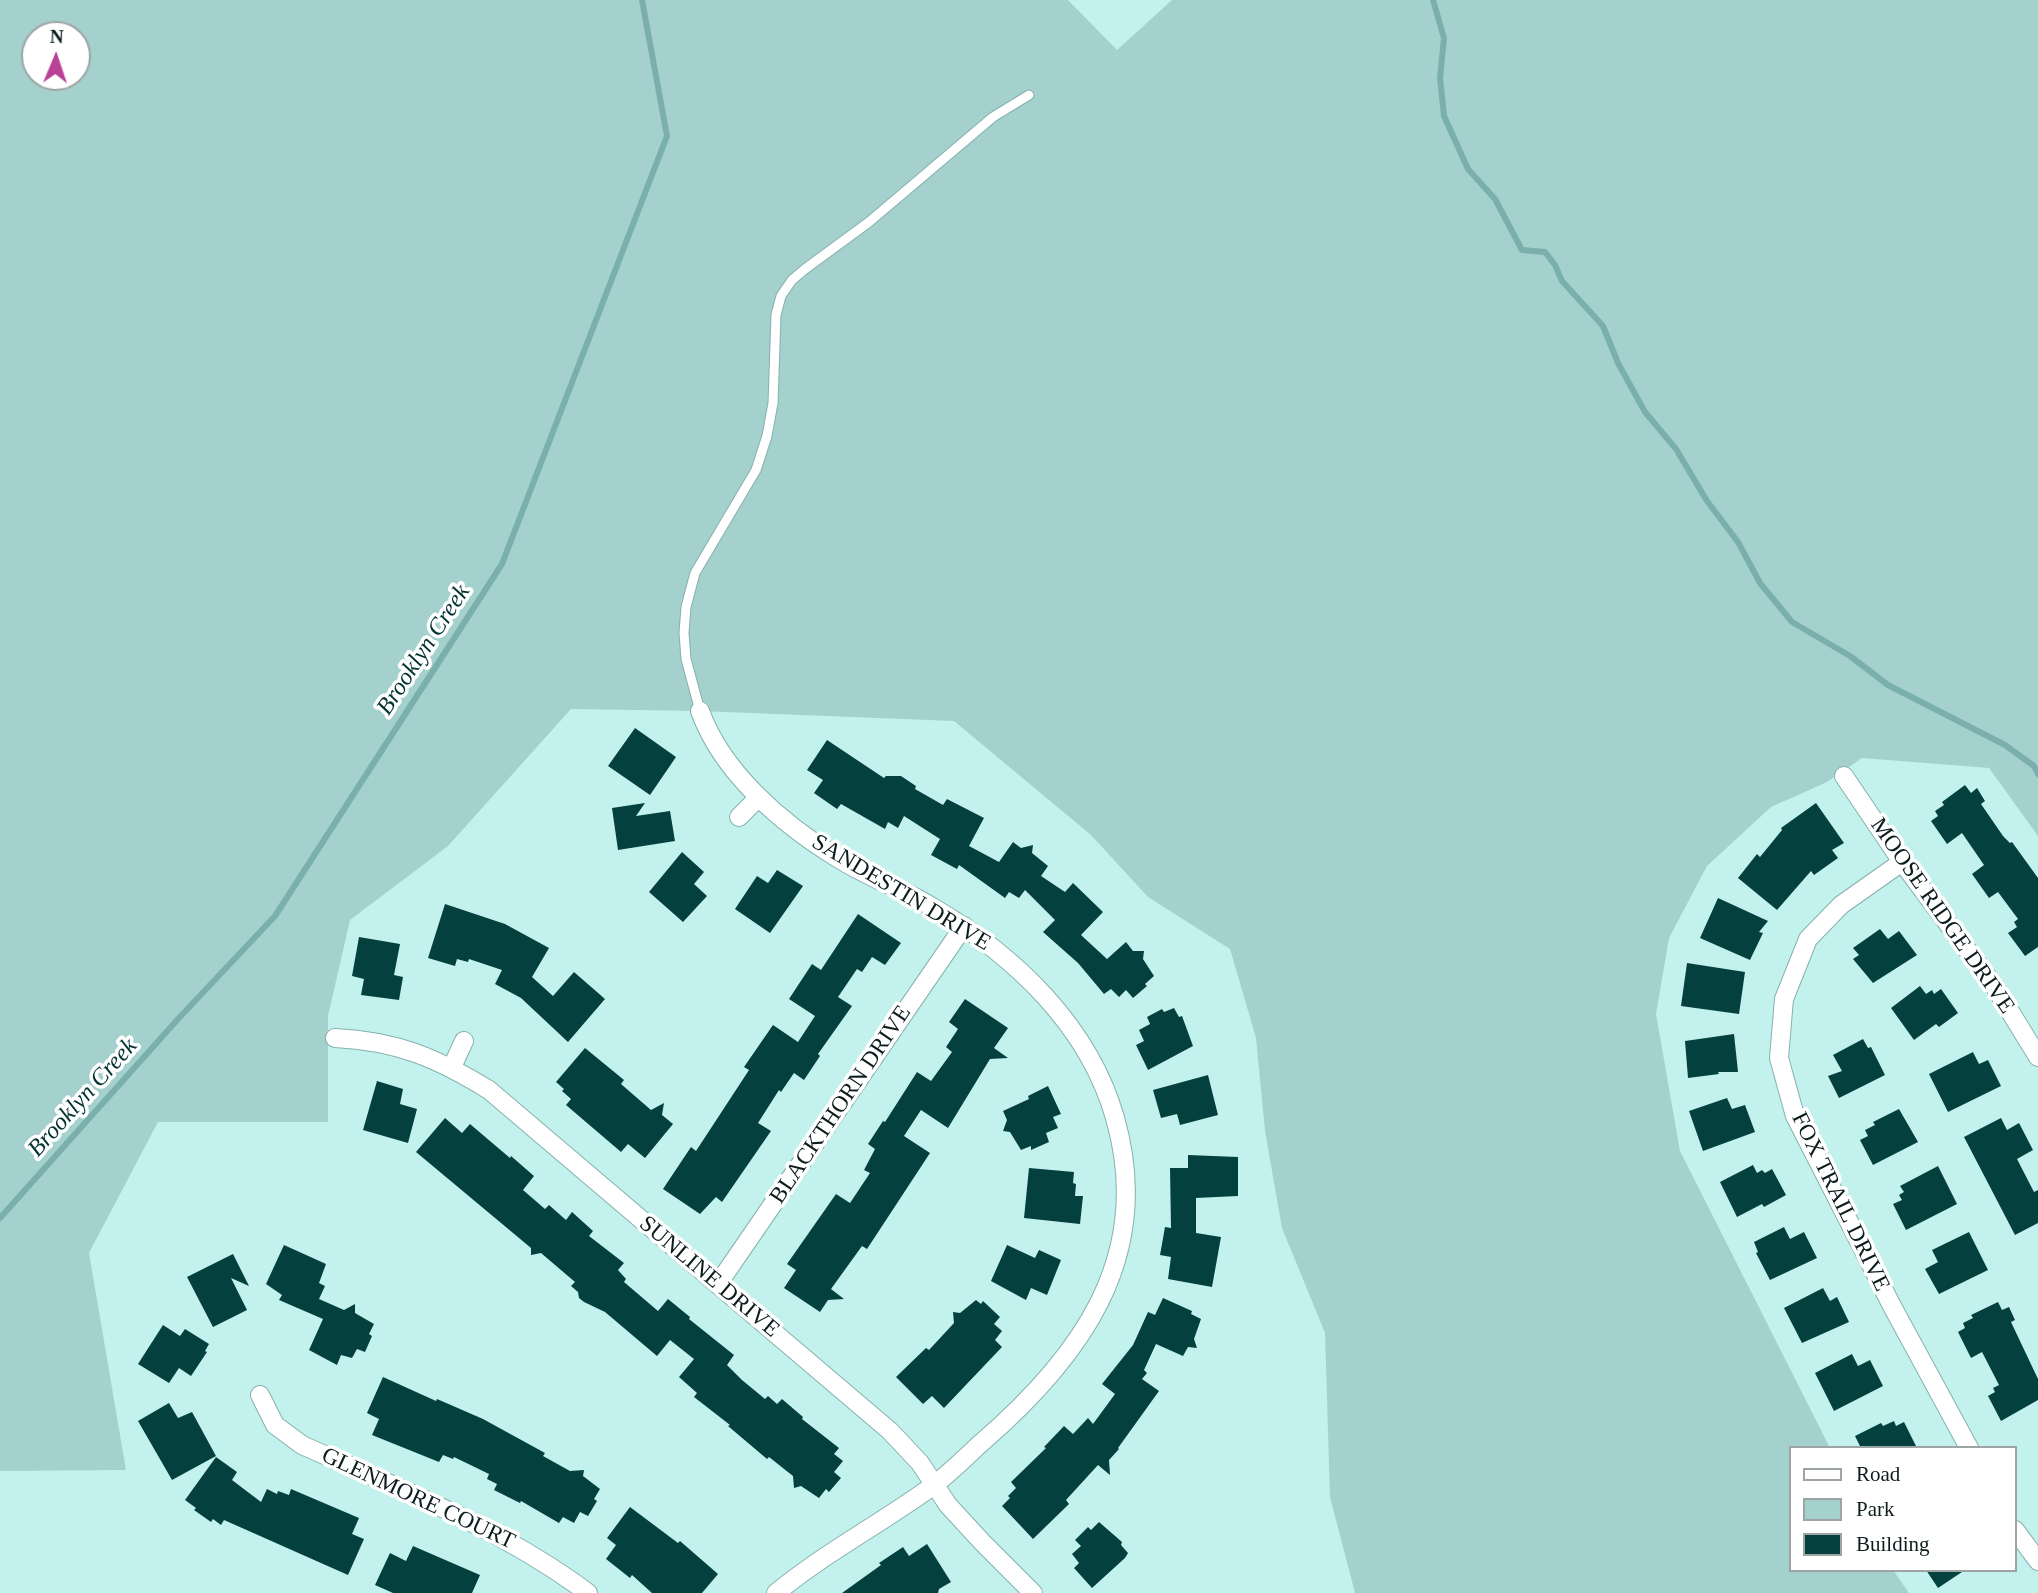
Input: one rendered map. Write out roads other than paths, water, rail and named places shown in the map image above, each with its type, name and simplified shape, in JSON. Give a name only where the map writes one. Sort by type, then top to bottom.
[{"type":"street","name":"SANDESTIN DRIVE","points":[[700,710],[707,731],[719,749],[759,797],[796,830],[836,857],[964,926],[1028,978],[1054,1006],[1078,1037],[1097,1069],[1110,1099],[1120,1134],[1125,1171],[1125,1208],[1120,1245],[1110,1281],[1097,1311],[1077,1343],[1047,1380],[1007,1421],[934,1484],[839,1546],[776,1593]]},
{"type":"street","name":"MOOSE RIDGE DRIVE","points":[[1844,776],[1902,862],[1995,987],[2038,1057]]},
{"type":"street","points":[[739,817],[759,797]]},
{"type":"street","name":"FOX TRAIL DRIVE","points":[[1902,862],[1841,905],[1808,939],[1784,999],[1779,1058],[1795,1116],[1892,1306],[1968,1446]]},
{"type":"street","name":"BLACKTHORN DRIVE","points":[[718,1284],[964,926]]},
{"type":"street","name":"SUNLINE DRIVE","points":[[335,1038],[391,1045],[422,1054],[452,1067],[489,1090],[890,1431],[920,1463],[948,1505],[1033,1593]]},
{"type":"street","points":[[452,1067],[464,1041]]},
{"type":"street","name":"GLENMORE COURT","points":[[260,1395],[275,1425],[302,1444],[489,1530],[529,1552],[588,1593]]},
{"type":"street","points":[[2017,1533],[2038,1561]]},
{"type":"lane","points":[[700,710],[686,659],[686,607],[695,573],[756,470],[767,436],[773,403],[776,316],[781,296],[805,268],[869,222],[993,117],[1029,95]]},
{"type":"waterway","name":"Brooklyn Creek","points":[[0,1218],[178,1019],[275,916],[502,564],[667,136],[642,0]]},
{"type":"waterway","points":[[1433,0],[1444,38],[1440,78],[1444,116],[1468,169],[1495,199],[1522,250],[1545,252],[1562,281],[1603,326],[1618,363],[1645,412],[1676,449],[1707,501],[1738,542],[1760,583],[1792,622],[1850,656],[1888,685],[2005,745],[2034,766],[2038,774]]}]
